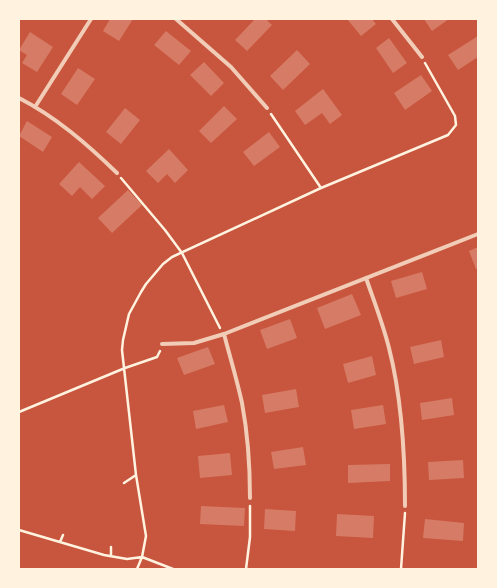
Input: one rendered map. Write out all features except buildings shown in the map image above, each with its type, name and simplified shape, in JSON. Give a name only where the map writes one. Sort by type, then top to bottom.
[{"type":"street","points":[[35,107],[91,19]]},
{"type":"street","points":[[176,19],[231,67],[267,108]]},
{"type":"street","points":[[392,19],[422,58]]},
{"type":"street","points":[[19,98],[68,129],[117,173]]},
{"type":"street","points":[[162,344],[194,343],[224,334],[478,234]]},
{"type":"street","points":[[366,278],[379,313],[389,349],[400,408],[405,467],[405,506]]},
{"type":"street","points":[[224,334],[242,402],[250,467],[250,498]]},
{"type":"path","points":[[138,569],[142,558],[146,536],[136,475],[122,350],[126,322],[129,314],[146,284],[163,264],[172,258],[321,188],[448,134],[456,125],[456,116],[422,58]]},
{"type":"path","points":[[267,108],[321,188]]},
{"type":"path","points":[[117,173],[165,230],[182,253],[224,334]]},
{"type":"path","points":[[19,412],[125,368],[157,357],[162,344]]},
{"type":"path","points":[[124,483],[136,475]]},
{"type":"path","points":[[246,569],[250,538],[250,498]]},
{"type":"path","points":[[401,569],[405,506]]},
{"type":"path","points":[[19,530],[111,556],[127,559],[142,558],[173,569]]},
{"type":"path","points":[[60,542],[63,535]]},
{"type":"path","points":[[111,547],[111,556]]}]
